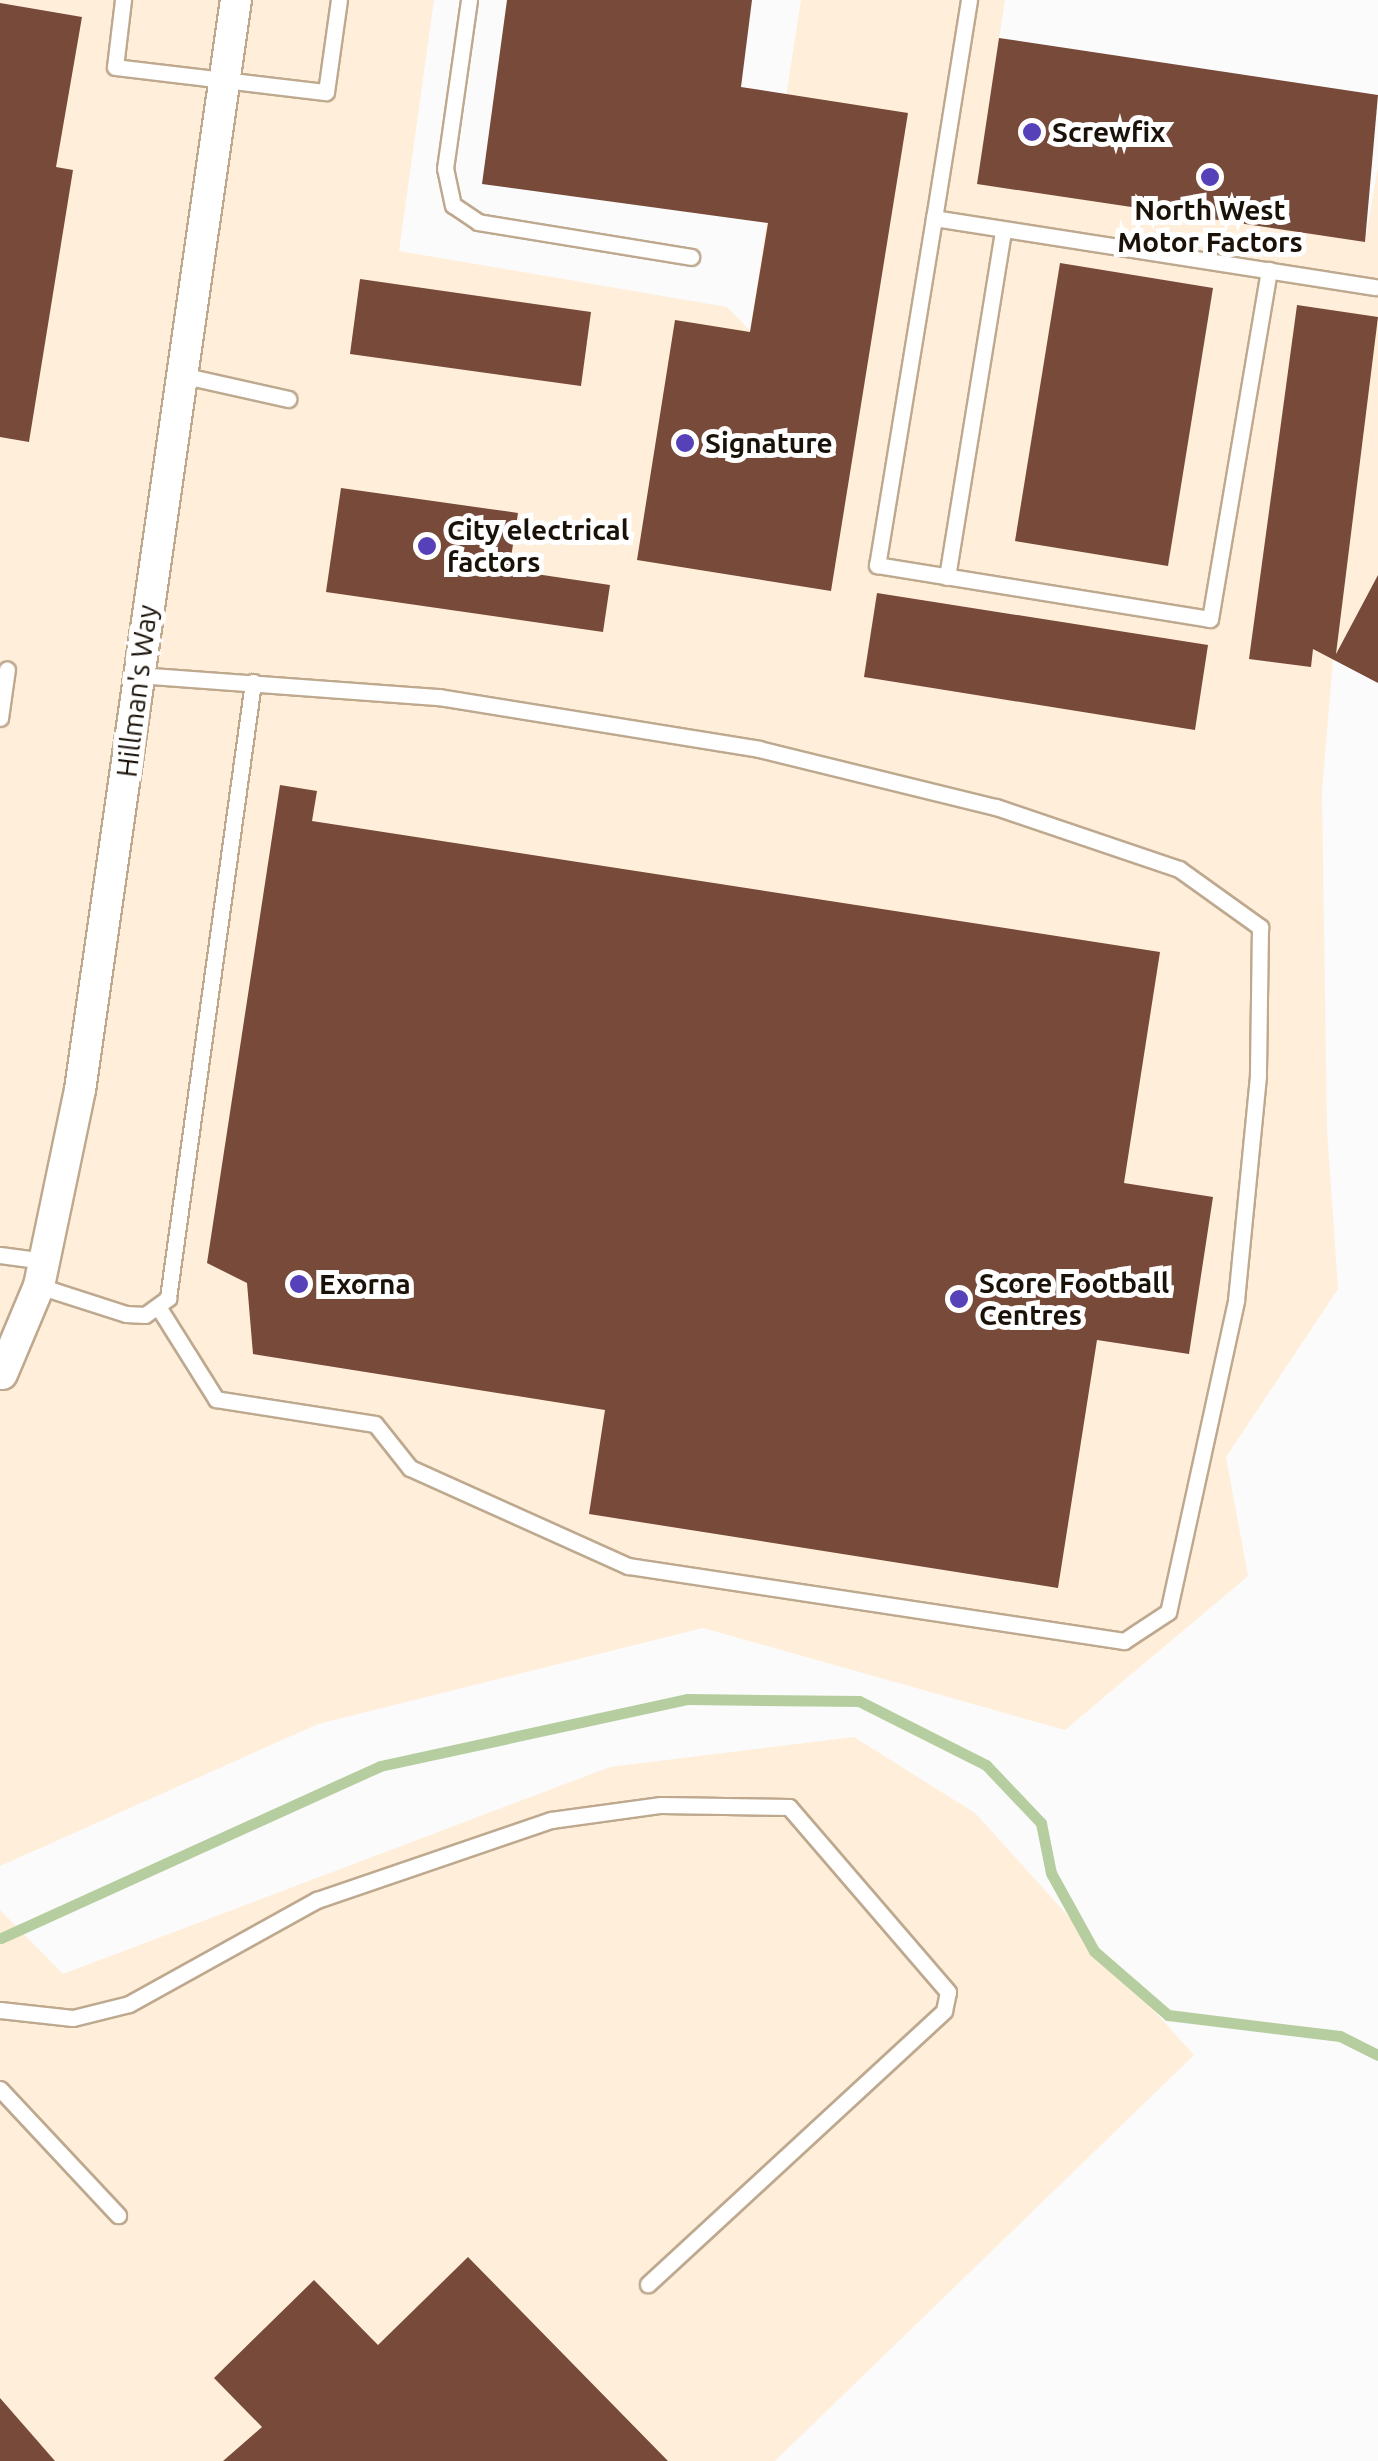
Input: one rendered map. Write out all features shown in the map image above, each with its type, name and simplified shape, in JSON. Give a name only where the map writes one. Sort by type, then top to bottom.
[{"type":"street","name":"Hillman's Way","points":[[1,1378],[42,1274],[80,1090],[236,0]]},
{"type":"lane","points":[[124,0],[115,67],[223,83],[326,92],[338,0]]},
{"type":"lane","points":[[470,0],[445,168],[453,204],[478,222],[690,257]]},
{"type":"lane","points":[[969,0],[877,565],[1210,619],[1269,270]]},
{"type":"lane","points":[[934,218],[1376,286]]},
{"type":"lane","points":[[946,577],[1003,230]]},
{"type":"lane","points":[[180,375],[288,398]]},
{"type":"lane","points":[[0,718],[7,669]]},
{"type":"lane","points":[[138,674],[550,711],[759,749],[996,807],[1179,869],[1260,927],[1258,1076],[1236,1301],[1168,1612],[1124,1641],[628,1566],[410,1468],[375,1424],[216,1398],[159,1308]]},
{"type":"lane","points":[[159,1308],[174,1279],[253,682]]},
{"type":"lane","points":[[0,1255],[126,1314],[159,1308]]},
{"type":"lane","points":[[0,2010],[73,2018],[129,2004],[317,1900],[551,1820],[662,1805],[789,1807],[948,1992],[944,2011],[648,2284]]},
{"type":"lane","points":[[0,2089],[118,2215]]},
{"type":"shaded area","points":[[0,0],[434,0],[399,251],[727,307],[750,331],[801,0],[1005,0],[977,183],[1365,242],[1378,167],[1378,575],[1333,659],[1322,791],[1327,1130],[1338,1289],[1226,1457],[1248,1576],[1065,1730],[703,1628],[318,1724],[0,1866]]},
{"type":"shaded area","points":[[854,1737],[975,1813],[1194,2055],[775,2461],[0,2461],[0,1910],[63,1974],[610,1767]]},
{"type":"building","points":[[507,0],[752,0],[741,87],[908,113],[831,591],[637,560],[675,320],[750,332],[768,223],[482,184]]},
{"type":"building","points":[[0,3],[82,17],[56,167],[73,170],[29,442],[0,437]]},
{"type":"building","points":[[999,38],[1378,95],[1365,242],[977,184]]},
{"type":"building","points":[[1060,263],[1213,288],[1168,566],[1015,541]]},
{"type":"building","points":[[360,279],[591,312],[581,386],[350,354]]},
{"type":"building","points":[[1297,305],[1378,317],[1336,654],[1378,575],[1378,683],[1313,649],[1311,667],[1249,659]]},
{"type":"building","points":[[341,488],[518,513],[509,570],[610,585],[603,632],[326,592]]},
{"type":"building","points":[[877,593],[1208,645],[1195,730],[864,677]]},
{"type":"building","points":[[280,785],[317,791],[312,821],[1160,952],[1124,1183],[1213,1197],[1189,1354],[1097,1340],[1058,1588],[589,1514],[605,1410],[253,1354],[247,1283],[207,1263]]},
{"type":"building","points":[[468,2257],[668,2461],[223,2461],[262,2427],[214,2378],[314,2280],[378,2345]]},
{"type":"building","points":[[0,2398],[55,2461],[0,2461]]},
{"type":"waterway","points":[[1,1938],[380,1766],[688,1699],[859,1701],[986,1765],[1041,1823],[1051,1873],[1094,1951],[1168,2015],[1340,2036],[1378,2055]]},
{"type":"place","name":"Screwfix","points":[[1032,132]]},
{"type":"place","name":"North West Motor Factors","points":[[1210,177]]},
{"type":"place","name":"Signature","points":[[685,443]]},
{"type":"place","name":"City electrical factors","points":[[427,546]]},
{"type":"place","name":"Exorna","points":[[299,1284]]},
{"type":"place","name":"Score Football Centres","points":[[959,1299]]}]
